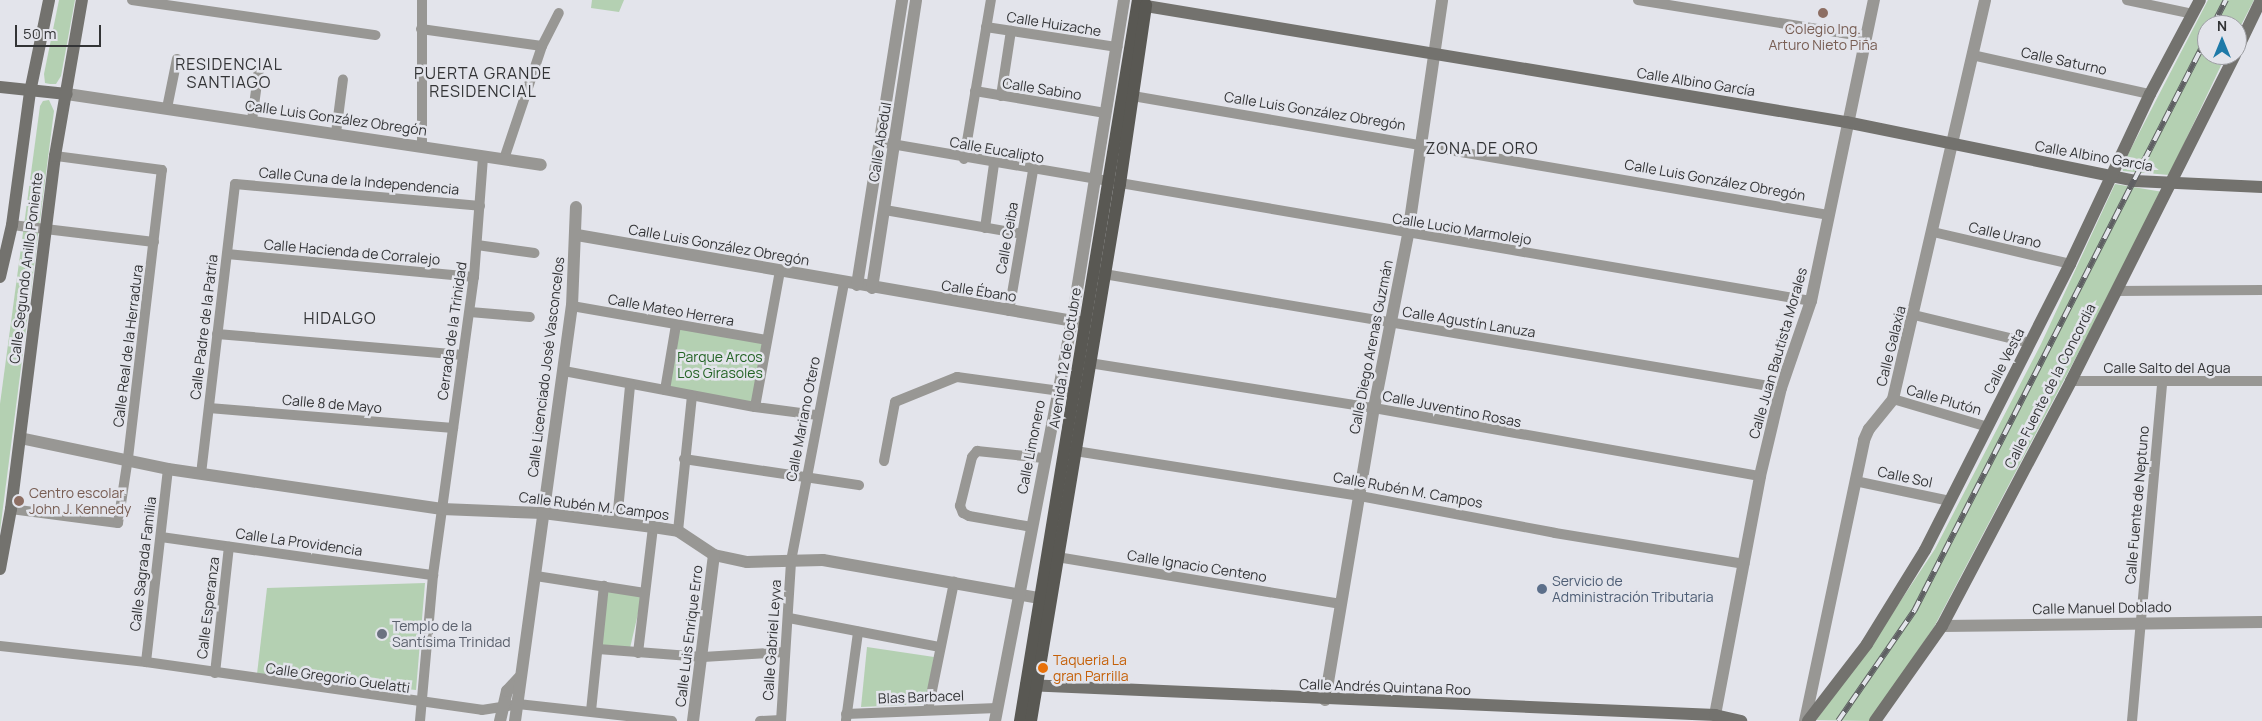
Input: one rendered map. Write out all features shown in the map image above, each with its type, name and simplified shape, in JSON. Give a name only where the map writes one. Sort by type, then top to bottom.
[{"type":"main road","name":"Calle Segundo Anillo Poniente","points":[[0,277],[1,260],[12,226],[30,92],[49,0]]},
{"type":"main road","name":"Calle Segundo Anillo Poniente","points":[[0,569],[11,509],[55,156],[82,0]]},
{"type":"main road","name":"Calle Vesta","points":[[1807,721],[1866,644],[1926,550],[2070,264],[2150,94],[2200,0]]},
{"type":"main road","points":[[2247,29],[2261,0]]},
{"type":"main road","name":"Calle Albino García","points":[[1142,3],[1433,54],[1846,122],[2112,177],[2172,184],[2262,187]]},
{"type":"main road","name":"Avenida 12 de Octubre","points":[[1030,721],[1031,685],[1115,183],[1142,3]]},
{"type":"main road","name":"Calle Fuente de la Concordia","points":[[1875,721],[1942,626],[2071,381],[2172,184],[2230,65]]},
{"type":"main road","points":[[0,87],[30,92],[66,94]]},
{"type":"main road","name":"Avenida 12 de Octubre","points":[[1071,451],[1075,394],[1085,363]]},
{"type":"main road","name":"Avenida 12 de Octubre","points":[[1020,721],[1031,685]]},
{"type":"main road","name":"Calle Andrés Quintana Roo","points":[[1031,685],[1325,700],[1716,716],[1741,721]]},
{"type":"street","points":[[132,0],[375,35]]},
{"type":"street","points":[[422,0],[422,146]]},
{"type":"street","name":"Calle Abedul","points":[[851,284],[880,142],[902,0]]},
{"type":"street","name":"Calle Abedul","points":[[872,288],[916,0]]},
{"type":"street","points":[[964,159],[991,0]]},
{"type":"street","name":"Calle Diego Arenas Guzmán","points":[[1325,700],[1374,408],[1408,234],[1442,0]]},
{"type":"street","points":[[1638,0],[1866,37]]},
{"type":"street","name":"Calle Juan Bautista Morales","points":[[1716,716],[1760,476],[1781,388],[1811,301],[1846,122],[1874,0]]},
{"type":"street","name":"Calle Galaxia","points":[[1807,721],[1855,480],[1869,429],[1893,399],[1914,315],[1985,0]]},
{"type":"street","points":[[2127,0],[2192,14]]},
{"type":"street","name":"Calle Albino García","points":[[1124,1],[1142,3]]},
{"type":"street","name":"Calle Limonero","points":[[995,721],[1044,458],[1072,321],[1124,1]]},
{"type":"street","points":[[504,159],[542,46],[559,13]]},
{"type":"street","points":[[900,16],[914,19]]},
{"type":"street","name":"Calle Huizache","points":[[986,27],[1117,47]]},
{"type":"street","points":[[421,29],[542,46]]},
{"type":"street","points":[[1001,96],[1011,31]]},
{"type":"street","name":"Calle Saturno","points":[[1972,55],[2150,94]]},
{"type":"street","points":[[168,108],[177,59]]},
{"type":"street","points":[[252,120],[259,68]]},
{"type":"street","points":[[336,133],[343,78]]},
{"type":"street","name":"Calle Sabino","points":[[975,91],[1105,113]]},
{"type":"street","name":"Calle Luis González Obregón","points":[[66,94],[252,120],[541,165]]},
{"type":"street","name":"Calle Luis González Obregón","points":[[1128,95],[1828,215]]},
{"type":"street","name":"Calle Eucalipto","points":[[880,142],[964,159],[1115,183]]},
{"type":"street","name":"Calle Real de la Herradura","points":[[11,509],[118,523],[128,458],[162,170],[55,156]]},
{"type":"street","name":"Cerrada de la Trinidad","points":[[420,721],[433,575],[474,277],[483,156]]},
{"type":"street","points":[[985,228],[994,164]]},
{"type":"street","name":"Calle Ceiba","points":[[1009,311],[1033,170]]},
{"type":"street","name":"Calle Lucio Marmolejo","points":[[1115,183],[1811,301]]},
{"type":"street","name":"Calle Cuna de la Independencia","points":[[235,184],[480,206]]},
{"type":"street","name":"Calle Padre de la Patria","points":[[201,474],[235,184]]},
{"type":"street","name":"Calle Licenciado José Vasconcelos","points":[[515,721],[519,678],[536,576],[572,306],[577,235],[576,207]]},
{"type":"street","points":[[885,210],[1022,234]]},
{"type":"street","points":[[12,226],[154,242]]},
{"type":"street","name":"Calle Urano","points":[[1933,232],[2070,264]]},
{"type":"street","name":"Calle Luis González Obregón","points":[[577,235],[851,284]]},
{"type":"street","points":[[477,245],[534,253]]},
{"type":"street","name":"Calle Hacienda de Corralejo","points":[[227,254],[474,277]]},
{"type":"street","points":[[755,407],[780,271]]},
{"type":"street","name":"Calle Agustín Lanuza","points":[[1100,273],[1391,324],[1781,388]]},
{"type":"street","name":"Calle Ébano","points":[[851,284],[1092,324]]},
{"type":"street","name":"Calle Mariano Otero","points":[[791,561],[817,415],[851,284]]},
{"type":"street","points":[[2116,291],[2262,290]]},
{"type":"street","name":"Calle Mateo Herrera","points":[[572,306],[766,340]]},
{"type":"street","points":[[470,312],[530,317]]},
{"type":"street","points":[[1914,315],[2030,343]]},
{"type":"street","points":[[664,390],[676,325]]},
{"type":"street","points":[[217,334],[463,355]]},
{"type":"street","name":"Calle Juventino Rosas","points":[[1085,363],[1374,408],[1760,476]]},
{"type":"street","points":[[564,372],[755,407],[817,415]]},
{"type":"street","points":[[884,461],[894,402],[957,377],[1075,394]]},
{"type":"street","name":"Calle Salto del Agua","points":[[2071,381],[2262,381]]},
{"type":"street","name":"Calle Fuente de Neptuno","points":[[2132,721],[2162,382]]},
{"type":"street","points":[[617,521],[630,385]]},
{"type":"street","points":[[678,531],[684,458],[692,396]]},
{"type":"street","name":"Calle Plutón","points":[[1893,399],[1988,427]]},
{"type":"street","name":"Calle 8 de Mayo","points":[[209,408],[453,428]]},
{"type":"street","name":"Calle Rubén M. Campos","points":[[20,438],[128,458],[168,469],[442,509],[543,513],[617,521],[678,531],[714,555],[747,562],[823,560],[1045,599]]},
{"type":"street","points":[[1032,527],[969,516],[963,513],[960,506],[972,457],[977,451],[1044,458]]},
{"type":"street","name":"Calle Rubén M. Campos","points":[[1071,451],[1360,496],[1555,533],[1744,564]]},
{"type":"street","points":[[684,458],[859,485]]},
{"type":"street","name":"Calle Sagrada Familia","points":[[146,662],[168,469]]},
{"type":"street","name":"Calle Sol","points":[[1855,480],[1950,501]]},
{"type":"street","points":[[638,654],[653,527]]},
{"type":"street","name":"Calle La Providencia","points":[[161,537],[433,575]]},
{"type":"street","name":"Calle Esperanza","points":[[215,673],[229,546]]},
{"type":"street","name":"Calle Luis Enrique Erro","points":[[692,721],[703,656],[714,555]]},
{"type":"street","name":"Calle Ignacio Centeno","points":[[1053,557],[1341,604]]},
{"type":"street","name":"Calle Gabriel Leyva","points":[[781,721],[785,652],[790,618],[791,561]]},
{"type":"street","points":[[536,576],[646,593]]},
{"type":"street","points":[[928,710],[954,582]]},
{"type":"street","points":[[591,711],[604,586]]},
{"type":"street","points":[[790,618],[940,647]]},
{"type":"street","name":"Calle Manuel Doblado","points":[[1942,626],[2141,621],[2262,622]]},
{"type":"street","points":[[846,718],[858,632]]},
{"type":"street","name":"Calle Gregorio Guelatti","points":[[0,646],[146,662],[422,704],[482,710],[501,715],[518,704],[672,721]]},
{"type":"street","points":[[598,649],[638,654],[703,656],[785,652]]},
{"type":"street","name":"Calle Licenciado José Vasconcelos","points":[[501,715],[507,691],[519,678]]},
{"type":"street","name":"Blas Barbacel","points":[[846,718],[928,710],[997,708]]},
{"type":"street","points":[[760,721],[781,721]]},
{"type":"green space","points":[[59,0],[75,0],[61,76],[56,84],[50,84],[45,83],[44,74]]},
{"type":"green space","points":[[592,0],[624,0],[619,12],[591,8]]},
{"type":"green space","points":[[2208,0],[2254,0],[2246,15],[2200,15]]},
{"type":"green space","points":[[2197,21],[2197,65],[2221,65],[2169,175],[2123,171],[2122,166]]},
{"type":"green space","points":[[49,100],[54,111],[0,531],[0,404],[40,106],[43,101]]},
{"type":"green space","points":[[2115,184],[2163,192],[1934,627],[1870,721],[1816,720],[1866,653],[1935,549],[2041,344]]},
{"type":"green space","name":"Parque Arcos Los Girasoles","points":[[678,327],[763,344],[752,402],[667,386]]},
{"type":"green space","points":[[425,583],[416,690],[257,674],[267,588]]},
{"type":"green space","points":[[608,588],[642,596],[629,654],[595,646]]},
{"type":"green space","points":[[867,647],[934,657],[926,704],[861,707]]},
{"type":"railway","points":[[2218,15],[2226,0]]},
{"type":"railway","points":[[1838,721],[1914,611],[2197,57]]},
{"type":"place","name":"Colegio Ing. Arturo Nieto Piña","points":[[1823,13]]},
{"type":"place","name":"Centro escolar John J. Kennedy","points":[[19,501]]},
{"type":"place","name":"Servicio de Administración Tributaria","points":[[1542,589]]},
{"type":"place","name":"Templo de la Santísima Trinidad","points":[[382,634]]},
{"type":"place","name":"Taqueria La gran Parrilla","points":[[1043,668]]},
{"type":"district","name":"RESIDENCIAL SANTIAGO","points":[[229,73]]},
{"type":"district","name":"PUERTA GRANDE RESIDENCIAL","points":[[483,82]]},
{"type":"district","name":"ZONA DE ORO","points":[[1482,148]]},
{"type":"district","name":"HIDALGO","points":[[340,318]]}]
